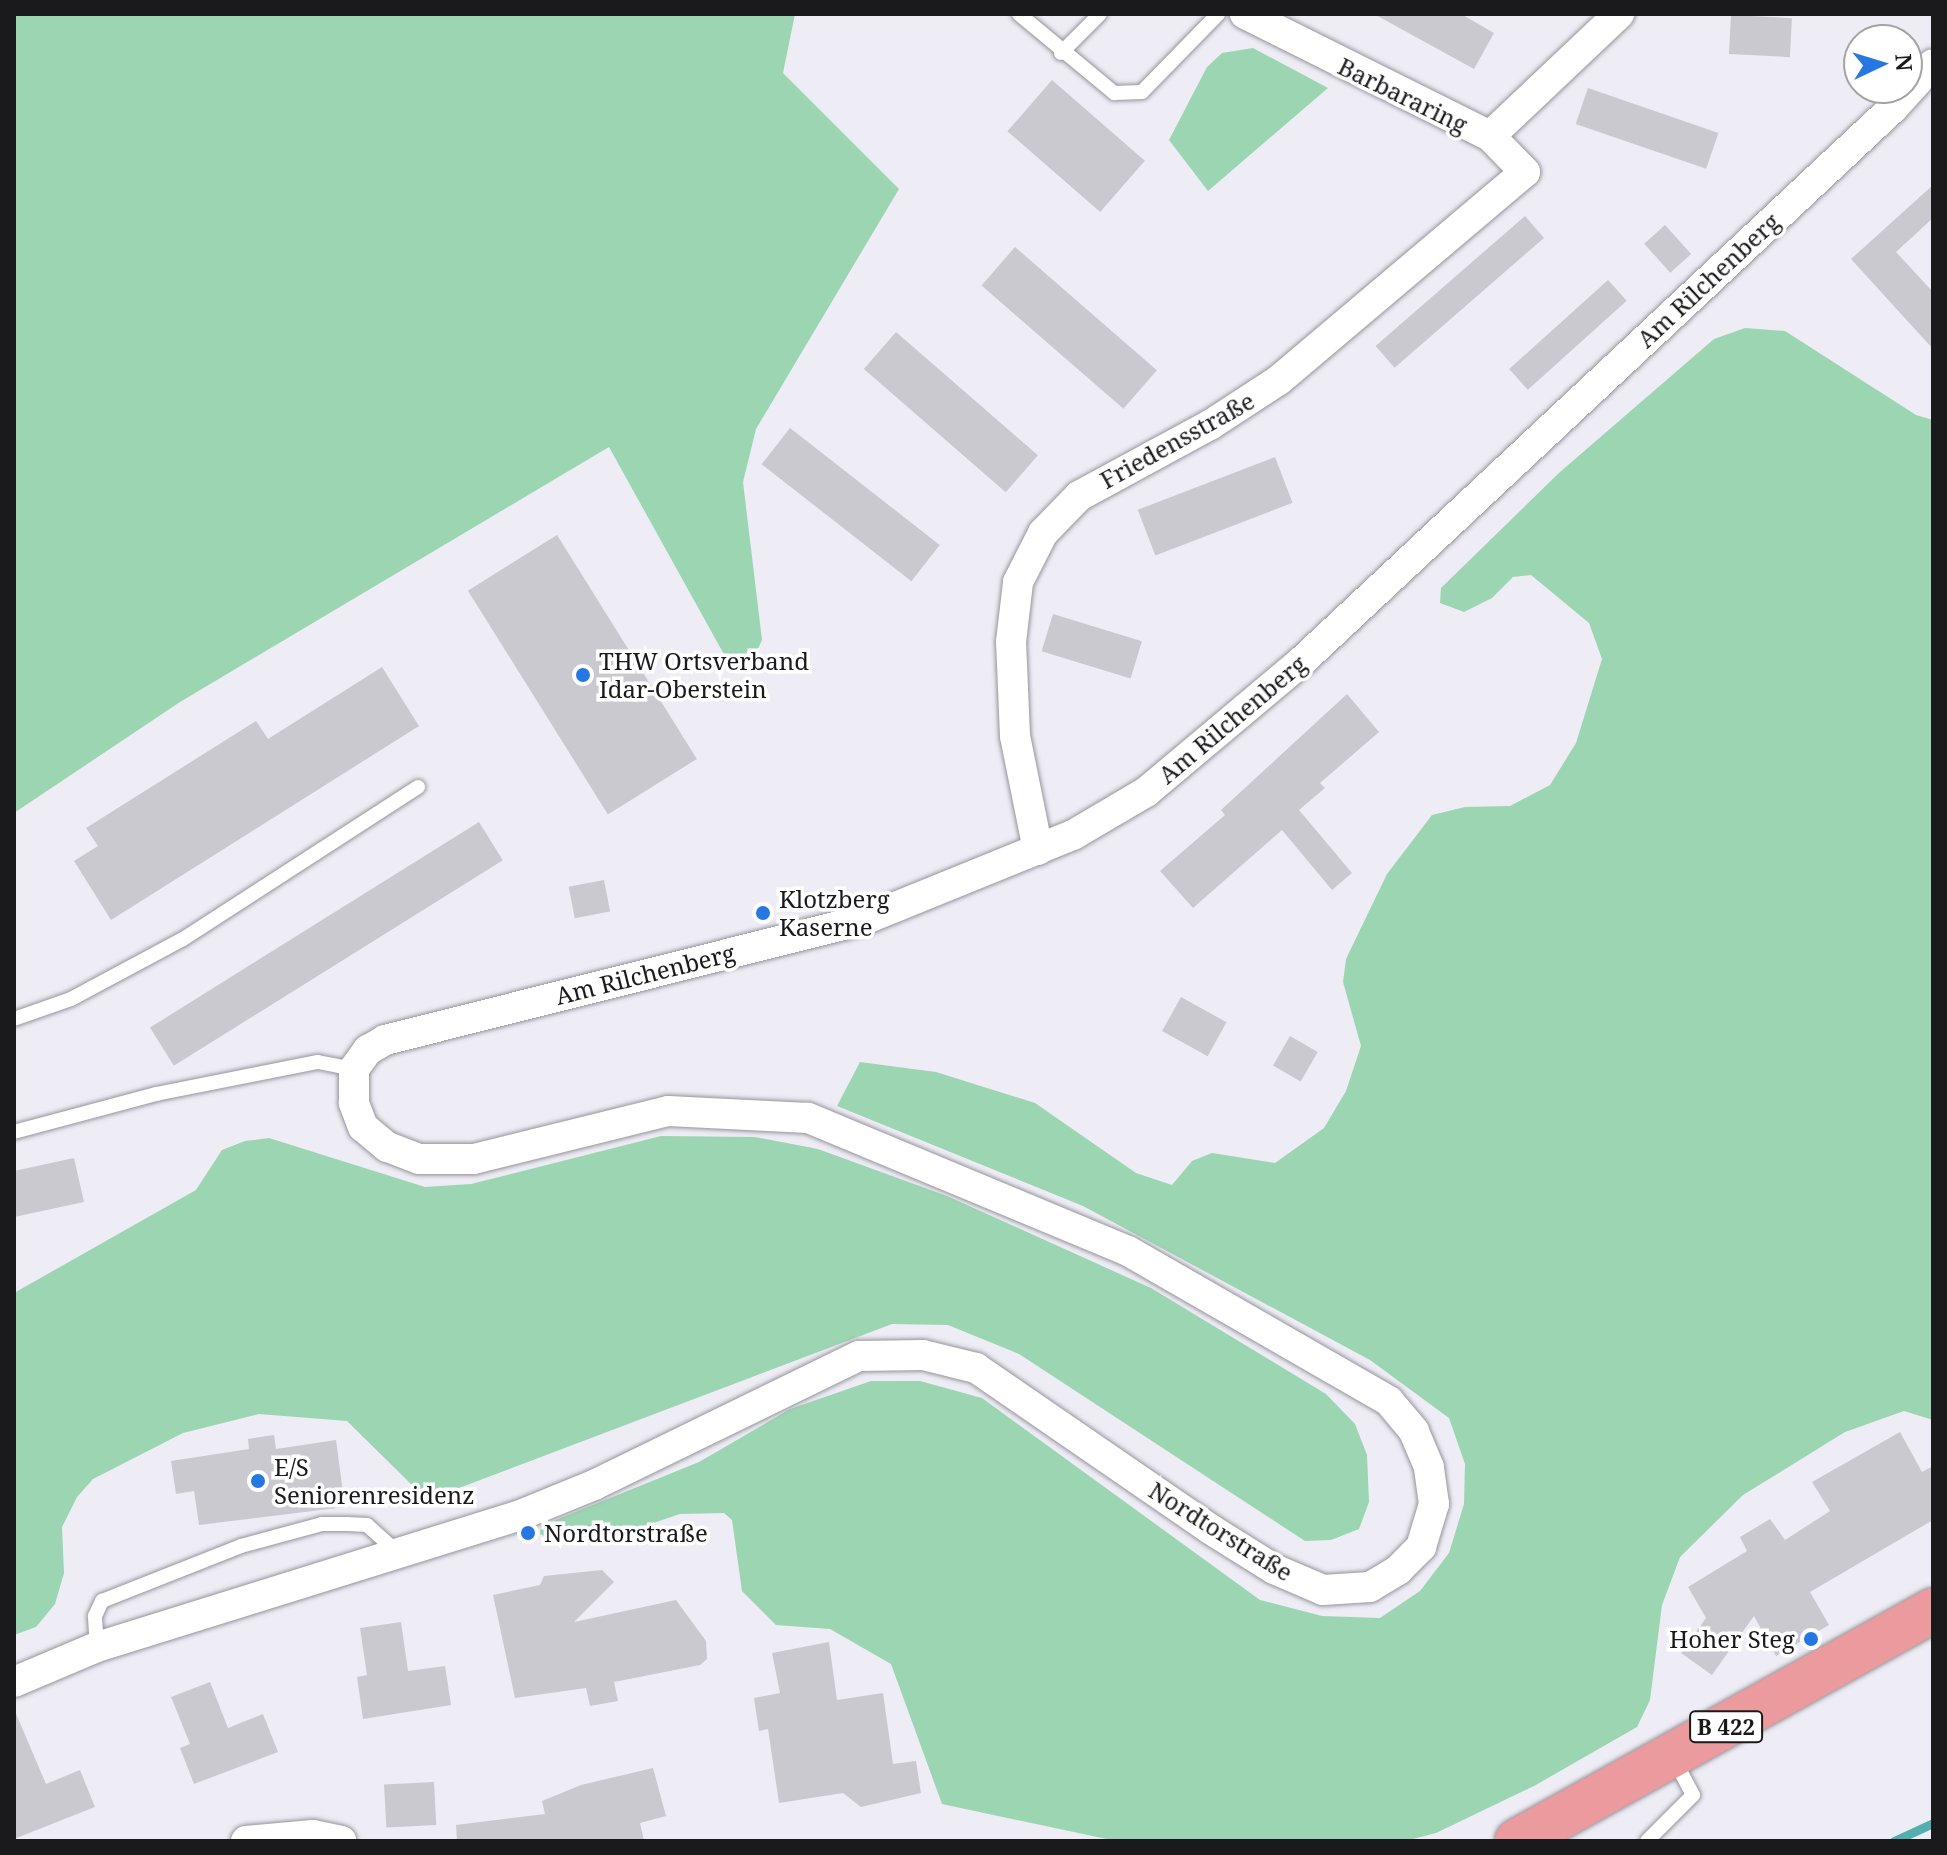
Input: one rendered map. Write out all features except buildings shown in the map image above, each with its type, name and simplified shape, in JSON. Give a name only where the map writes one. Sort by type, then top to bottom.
[{"type":"main road","name":"B 422","points":[[1517,1841],[1933,1610]]},
{"type":"street","name":"Barbararing","points":[[1245,14],[1490,136],[1619,14]]},
{"type":"street","name":"Am Rilchenberg","points":[[354,1069],[368,1050],[385,1040],[866,919],[1038,850],[1146,792],[1248,708],[1893,108],[1933,64]]},
{"type":"street","name":"Friedensstraße","points":[[1038,850],[1015,736],[1011,642],[1018,582],[1043,533],[1092,488],[1210,425],[1279,380],[1525,172],[1490,136]]},
{"type":"street","name":"Nordtorstraße","points":[[14,1682],[97,1647],[523,1514],[594,1485],[859,1356],[923,1355],[976,1368],[1210,1529],[1274,1569],[1323,1590],[1370,1587],[1398,1570],[1421,1547],[1434,1504],[1429,1467],[1414,1431],[1389,1401],[1128,1251],[894,1150],[808,1118],[668,1111],[499,1154],[434,1162],[387,1147],[363,1127],[354,1103],[354,1069]]},
{"type":"street","points":[[246,1841],[313,1835],[341,1841]]},
{"type":"lane","points":[[1019,14],[1061,53],[1114,93],[1142,92],[1218,14]]},
{"type":"lane","points":[[1061,53],[1100,14]]},
{"type":"lane","points":[[14,1019],[71,999],[183,939],[418,787]]},
{"type":"lane","points":[[14,1132],[156,1094],[318,1062],[354,1069]]},
{"type":"lane","points":[[97,1647],[95,1616],[102,1601],[241,1546],[322,1524],[347,1524],[367,1525],[397,1552]]},
{"type":"lane","points":[[1647,1841],[1693,1795],[1673,1757]]},
{"type":"green space","points":[[14,14],[795,14],[783,73],[899,189],[756,429],[743,482],[762,640],[752,662],[731,667],[609,447],[180,702],[14,813]]},
{"type":"green space","points":[[1253,48],[1328,88],[1208,191],[1169,140],[1207,67],[1222,53]]},
{"type":"green space","points":[[1745,328],[1785,331],[1916,415],[1933,420],[1933,1420],[1904,1411],[1845,1432],[1743,1495],[1680,1557],[1662,1605],[1650,1700],[1637,1727],[1534,1786],[1436,1833],[1405,1841],[1116,1841],[942,1804],[891,1664],[830,1629],[776,1625],[742,1591],[732,1520],[724,1513],[680,1514],[621,1534],[552,1540],[540,1534],[541,1526],[699,1462],[790,1409],[871,1381],[920,1381],[982,1398],[1260,1600],[1322,1616],[1380,1618],[1420,1591],[1449,1553],[1464,1504],[1465,1464],[1449,1418],[1370,1360],[1083,1206],[837,1106],[860,1062],[936,1072],[1035,1103],[1136,1173],[1172,1185],[1192,1161],[1212,1153],[1275,1163],[1324,1128],[1346,1091],[1361,1046],[1343,982],[1346,959],[1387,874],[1432,815],[1465,807],[1510,806],[1550,785],[1576,743],[1602,659],[1589,623],[1531,575],[1513,577],[1492,598],[1464,612],[1440,603],[1441,588],[1560,472],[1714,339]]},
{"type":"green space","points":[[661,1136],[755,1137],[818,1149],[947,1196],[1151,1288],[1326,1394],[1355,1424],[1367,1455],[1369,1502],[1359,1529],[1331,1540],[1305,1541],[1019,1354],[948,1325],[892,1324],[451,1491],[418,1491],[347,1421],[259,1414],[183,1433],[93,1479],[77,1497],[62,1527],[64,1573],[55,1604],[36,1627],[14,1635],[14,1293],[196,1190],[222,1150],[245,1141],[269,1138],[425,1187],[471,1184]]},
{"type":"waterway","points":[[1894,1841],[1933,1823]]},
{"type":"place","name":"THW Ortsverband Idar-Oberstein","points":[[583,675]]},
{"type":"place","name":"Klotzberg Kaserne","points":[[763,913]]},
{"type":"place","name":"E/S Seniorenresidenz","points":[[258,1481]]},
{"type":"place","name":"Nordtorstraße","points":[[528,1533]]},
{"type":"place","name":"Hoher Steg","points":[[1811,1639]]}]
